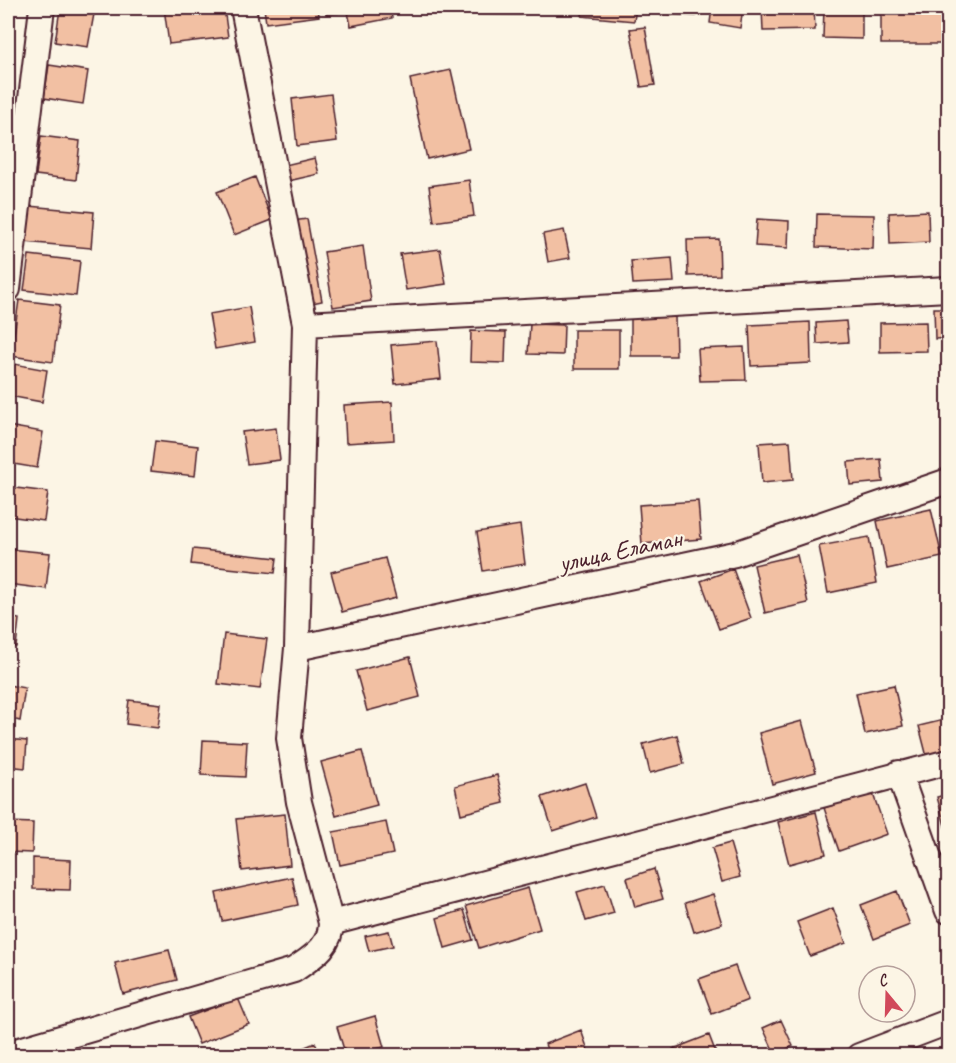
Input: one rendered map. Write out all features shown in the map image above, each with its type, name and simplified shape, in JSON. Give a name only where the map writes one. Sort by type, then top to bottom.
[{"type":"street","points":[[8,289],[42,8]]},
{"type":"street","points":[[14,1046],[294,970],[327,944],[331,935],[331,923],[299,802],[289,738],[297,648],[304,324],[243,8]]},
{"type":"street","points":[[304,324],[948,289]]},
{"type":"street","name":"улица Еламан","points":[[297,648],[735,554],[948,481]]},
{"type":"street","points":[[331,923],[948,762]]},
{"type":"street","points":[[899,773],[948,911]]},
{"type":"street","points":[[859,1056],[948,1022]]},
{"type":"building","points":[[164,8],[224,8],[228,37],[169,44]]},
{"type":"building","points":[[264,8],[318,8],[319,16],[266,23]]},
{"type":"building","points":[[325,8],[338,8],[338,13],[326,14]]},
{"type":"building","points":[[347,8],[390,8],[392,18],[351,26]]},
{"type":"building","points":[[460,8],[522,8],[521,15],[460,14]]},
{"type":"building","points":[[532,8],[551,8],[551,10],[532,11]]},
{"type":"building","points":[[583,8],[636,8],[634,21],[582,16]]},
{"type":"building","points":[[647,8],[697,8],[696,16],[647,13]]},
{"type":"building","points":[[712,8],[743,8],[740,28],[710,23]]},
{"type":"building","points":[[762,8],[814,8],[815,30],[763,31]]},
{"type":"building","points":[[824,8],[862,8],[862,39],[823,38]]},
{"type":"building","points":[[881,8],[944,8],[943,44],[881,44]]},
{"type":"building","points":[[946,8],[948,8],[948,44],[943,44]]},
{"type":"building","points":[[60,9],[94,14],[88,47],[55,42]]},
{"type":"building","points":[[645,27],[655,85],[641,87],[630,29]]},
{"type":"building","points":[[49,65],[88,71],[83,104],[44,98]]},
{"type":"building","points":[[451,70],[469,149],[427,159],[410,79]]},
{"type":"building","points":[[331,94],[337,141],[297,146],[292,99]]},
{"type":"building","points":[[41,136],[80,141],[76,180],[36,175]]},
{"type":"building","points":[[315,158],[319,174],[288,181],[285,165]]},
{"type":"building","points":[[255,177],[272,220],[234,235],[217,192]]},
{"type":"building","points":[[469,180],[474,216],[434,222],[429,186]]},
{"type":"building","points":[[28,206],[94,212],[91,248],[24,242]]},
{"type":"building","points":[[928,211],[929,242],[890,244],[889,213]]},
{"type":"building","points":[[817,214],[874,215],[873,249],[816,247]]},
{"type":"building","points":[[946,218],[948,218],[948,253]]},
{"type":"building","points":[[307,219],[322,301],[307,304],[292,221]]},
{"type":"building","points":[[757,219],[789,221],[788,248],[755,246]]},
{"type":"building","points":[[564,230],[570,258],[548,262],[543,234]]},
{"type":"building","points":[[719,239],[720,275],[688,276],[687,240]]},
{"type":"building","points":[[363,246],[371,301],[333,307],[324,252]]},
{"type":"building","points":[[440,249],[446,284],[406,290],[400,254]]},
{"type":"building","points":[[29,255],[80,261],[76,296],[24,290]]},
{"type":"building","points":[[672,258],[674,282],[633,284],[631,261]]},
{"type":"building","points":[[19,300],[60,305],[53,362],[11,356]]},
{"type":"building","points":[[249,307],[255,342],[215,349],[209,314]]},
{"type":"building","points":[[934,308],[948,308],[948,338],[935,339]]},
{"type":"building","points":[[631,317],[675,317],[676,356],[631,356]]},
{"type":"building","points":[[846,321],[848,342],[817,344],[816,323]]},
{"type":"building","points":[[810,322],[811,363],[751,366],[749,325]]},
{"type":"building","points":[[926,322],[927,351],[880,352],[880,323]]},
{"type":"building","points":[[530,324],[564,325],[563,355],[528,354]]},
{"type":"building","points":[[574,330],[619,330],[619,369],[574,369]]},
{"type":"building","points":[[471,331],[506,332],[505,363],[470,362]]},
{"type":"building","points":[[437,341],[441,379],[395,384],[391,345]]},
{"type":"building","points":[[744,347],[746,380],[700,381],[698,349]]},
{"type":"building","points":[[14,364],[47,370],[42,402],[9,396]]},
{"type":"building","points":[[392,402],[394,440],[346,443],[344,405]]},
{"type":"building","points":[[8,426],[43,432],[37,468],[8,463]]},
{"type":"building","points":[[276,428],[280,460],[247,464],[242,432]]},
{"type":"building","points":[[155,441],[198,446],[195,476],[151,471]]},
{"type":"building","points":[[790,441],[793,480],[762,483],[759,443]]},
{"type":"building","points":[[881,459],[883,482],[850,485],[848,462]]},
{"type":"building","points":[[8,487],[48,492],[44,521],[8,516]]},
{"type":"building","points":[[698,501],[701,539],[642,544],[639,505]]},
{"type":"building","points":[[931,509],[942,557],[887,569],[877,521]]},
{"type":"building","points":[[520,525],[525,564],[483,571],[477,532]]},
{"type":"building","points":[[869,537],[877,583],[828,593],[819,546]]},
{"type":"building","points":[[8,549],[50,553],[46,589],[8,584]]},
{"type":"building","points":[[193,549],[277,558],[275,573],[191,564]]},
{"type":"building","points":[[797,555],[808,603],[765,613],[754,565]]},
{"type":"building","points":[[385,558],[396,598],[342,612],[331,572]]},
{"type":"building","points":[[733,569],[751,618],[719,629],[701,581]]},
{"type":"building","points":[[8,617],[19,619],[16,647],[8,646]]},
{"type":"building","points":[[224,634],[267,639],[260,689],[218,684]]},
{"type":"building","points":[[410,657],[420,697],[367,711],[356,671]]},
{"type":"building","points":[[8,685],[25,688],[20,721],[8,718]]},
{"type":"building","points":[[894,685],[903,726],[865,734],[856,693]]},
{"type":"building","points":[[129,700],[161,704],[158,728],[126,724]]},
{"type":"building","points":[[948,719],[948,751],[927,757],[919,726]]},
{"type":"building","points":[[802,721],[816,772],[772,784],[759,733]]},
{"type":"building","points":[[677,735],[684,764],[650,773],[643,744]]},
{"type":"building","points":[[8,739],[27,741],[25,768],[8,766]]},
{"type":"building","points":[[203,740],[247,742],[245,777],[201,775]]},
{"type":"building","points":[[362,751],[377,805],[336,816],[321,762]]},
{"type":"building","points":[[497,775],[504,803],[461,814],[455,786]]},
{"type":"building","points":[[585,783],[596,817],[553,831],[542,797]]},
{"type":"building","points":[[872,791],[887,834],[839,851],[824,808]]},
{"type":"building","points":[[948,794],[948,832],[947,833],[937,797]]},
{"type":"building","points":[[816,812],[826,854],[789,864],[778,822]]},
{"type":"building","points":[[285,814],[290,865],[242,871],[236,819]]},
{"type":"building","points":[[8,822],[33,823],[32,853],[8,852]]},
{"type":"building","points":[[386,822],[393,854],[340,865],[333,832]]},
{"type":"building","points":[[730,843],[740,877],[722,882],[712,848]]},
{"type":"building","points":[[33,858],[71,860],[70,890],[33,889]]},
{"type":"building","points":[[654,869],[663,899],[635,907],[627,878]]},
{"type":"building","points":[[292,877],[298,905],[222,921],[216,893]]},
{"type":"building","points":[[605,884],[614,913],[586,921],[577,892]]},
{"type":"building","points":[[528,888],[540,929],[479,948],[466,906]]},
{"type":"building","points":[[897,891],[910,925],[874,939],[861,905]]},
{"type":"building","points":[[713,894],[722,924],[694,932],[685,903]]},
{"type":"building","points":[[833,908],[846,943],[810,956],[797,922]]},
{"type":"building","points":[[464,910],[473,940],[445,948],[437,918]]},
{"type":"building","points":[[389,931],[393,946],[369,951],[365,936]]},
{"type":"building","points":[[169,950],[177,980],[123,994],[115,963]]},
{"type":"building","points":[[735,966],[748,1000],[712,1014],[699,979]]},
{"type":"building","points":[[238,998],[249,1024],[199,1044],[188,1017]]},
{"type":"building","points":[[375,1016],[384,1047],[346,1056],[337,1027]]},
{"type":"building","points":[[781,1020],[793,1046],[775,1054],[763,1028]]},
{"type":"building","points":[[581,1030],[590,1056],[549,1056],[545,1044]]},
{"type":"building","points":[[709,1035],[717,1056],[676,1056],[673,1049]]},
{"type":"building","points":[[315,1043],[321,1056],[283,1056]]}]
